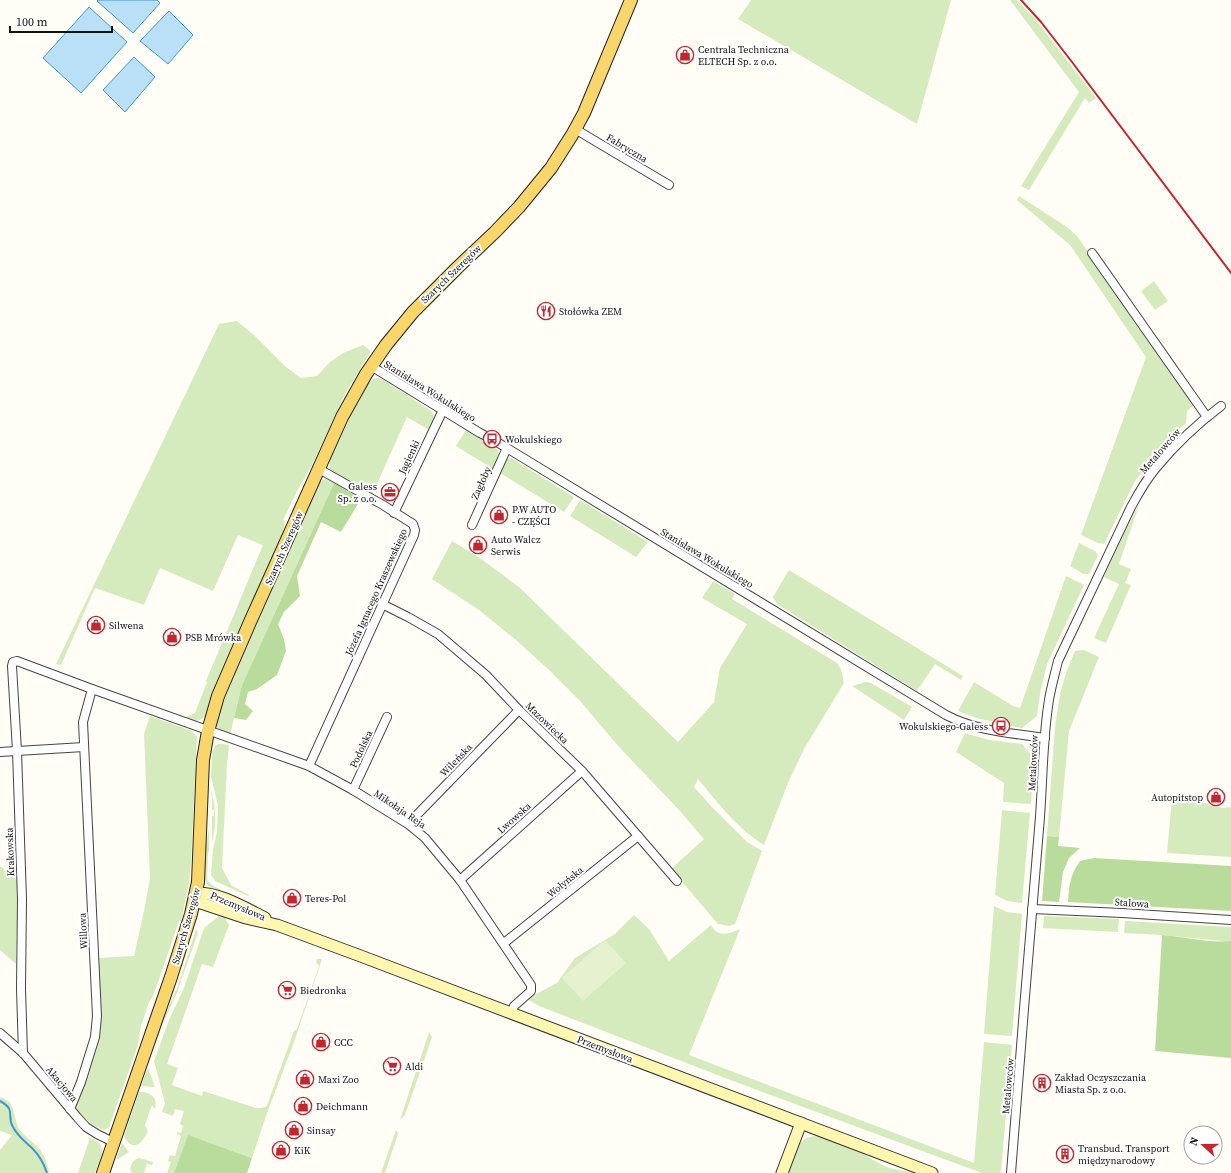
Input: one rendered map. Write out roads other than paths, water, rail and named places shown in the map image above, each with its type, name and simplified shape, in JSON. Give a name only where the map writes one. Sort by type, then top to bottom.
[{"type":"main road","name":"Szarych Szeregów","points":[[103,1173],[173,971],[196,897],[204,760],[208,731],[216,701],[342,417],[371,366],[391,338],[413,312],[519,207],[551,168],[575,129],[593,93],[631,0]]},
{"type":"main road","name":"Przemysłowa","points":[[196,897],[246,918],[277,925],[932,1173]]},
{"type":"main road","points":[[782,1173],[801,1123]]},
{"type":"street","name":"Fabryczna","points":[[575,129],[669,186]]},
{"type":"street","points":[[1092,253],[1207,417]]},
{"type":"street","name":"Stanisława Wokulskiego","points":[[371,366],[946,715],[973,726],[1045,738]]},
{"type":"street","name":"Metalowców","points":[[1011,1173],[1041,808],[1045,738],[1049,700],[1058,661],[1131,507],[1142,487],[1155,469],[1172,450],[1221,406]]},
{"type":"street","name":"Jagienki","points":[[394,513],[443,410]]},
{"type":"street","name":"Zagłoby","points":[[472,525],[507,448]]},
{"type":"street","name":"Józefa Ignacego Kraszewskiego","points":[[309,766],[415,530],[413,524],[319,469]]},
{"type":"street","name":"Mazowiecka","points":[[382,604],[438,634],[486,675],[519,710],[582,771],[677,882]]},
{"type":"street","name":"Krakowska","points":[[24,1053],[21,990],[22,899],[13,662],[18,661],[208,731]]},
{"type":"street","name":"Willowa","points":[[70,1109],[81,1082],[95,1037],[97,1016],[83,722],[88,699],[92,689]]},
{"type":"street","name":"Wileńska","points":[[408,824],[519,710]]},
{"type":"street","name":"Podolska","points":[[353,790],[387,717]]},
{"type":"street","name":"Mikołaja Reja","points":[[208,731],[309,766],[353,790],[408,824],[425,838],[460,880],[531,985],[531,990],[514,1006],[511,1014]]},
{"type":"street","points":[[0,752],[84,747]]},
{"type":"street","name":"Lwowska","points":[[460,880],[582,771]]},
{"type":"street","name":"Wołyńska","points":[[504,943],[638,836]]},
{"type":"street","name":"Stalowa","points":[[1032,909],[1122,912],[1231,920]]},
{"type":"street","name":"Akacjowa","points":[[0,1033],[24,1053],[86,1127],[113,1142]]},
{"type":"water","points":[[157,0],[160,3],[133,33],[97,1]]},
{"type":"water","points":[[89,7],[127,42],[81,93],[43,58]]},
{"type":"water","points":[[169,11],[193,35],[168,64],[140,41]]},
{"type":"water","points":[[134,57],[155,77],[125,112],[103,90]]},
{"type":"waterway","points":[[0,1101],[10,1110],[10,1120],[15,1130],[37,1154],[47,1173]]},
{"type":"railway","points":[[1021,0],[1041,22],[1072,62],[1231,273]]},
{"type":"place","name":"Centrala Techniczna ELTECH Sp. z o.o.","points":[[685,55]]},
{"type":"place","name":"Stołówka ZEM","points":[[546,311]]},
{"type":"place","name":"Wokulskiego","points":[[492,439]]},
{"type":"place","name":"Galess Sp. z o.o.","points":[[390,492]]},
{"type":"place","name":"P.W AUTO - CZĘŚCI","points":[[499,515]]},
{"type":"place","name":"Auto Walcz Serwis","points":[[478,545]]},
{"type":"place","name":"Silwena","points":[[96,625]]},
{"type":"place","name":"PSB Mrówka","points":[[172,637]]},
{"type":"place","name":"Wokulskiego-Galess","points":[[1001,726]]},
{"type":"place","name":"Autopitstop","points":[[1216,797]]},
{"type":"place","name":"Teres-Pol","points":[[292,898]]},
{"type":"place","name":"Biedronka","points":[[287,990]]},
{"type":"place","name":"CCC","points":[[321,1042]]},
{"type":"place","name":"Aldi","points":[[392,1066]]},
{"type":"place","name":"Maxi Zoo","points":[[305,1079]]},
{"type":"place","name":"Zakład Oczyszczania Miasta Sp. z o.o.","points":[[1042,1083]]},
{"type":"place","name":"Deichmann","points":[[303,1106]]},
{"type":"place","name":"Sinsay","points":[[294,1130]]},
{"type":"place","name":"KiK","points":[[281,1150]]},
{"type":"place","name":"Transbud. Transport międzynarodowy","points":[[1065,1154]]}]
